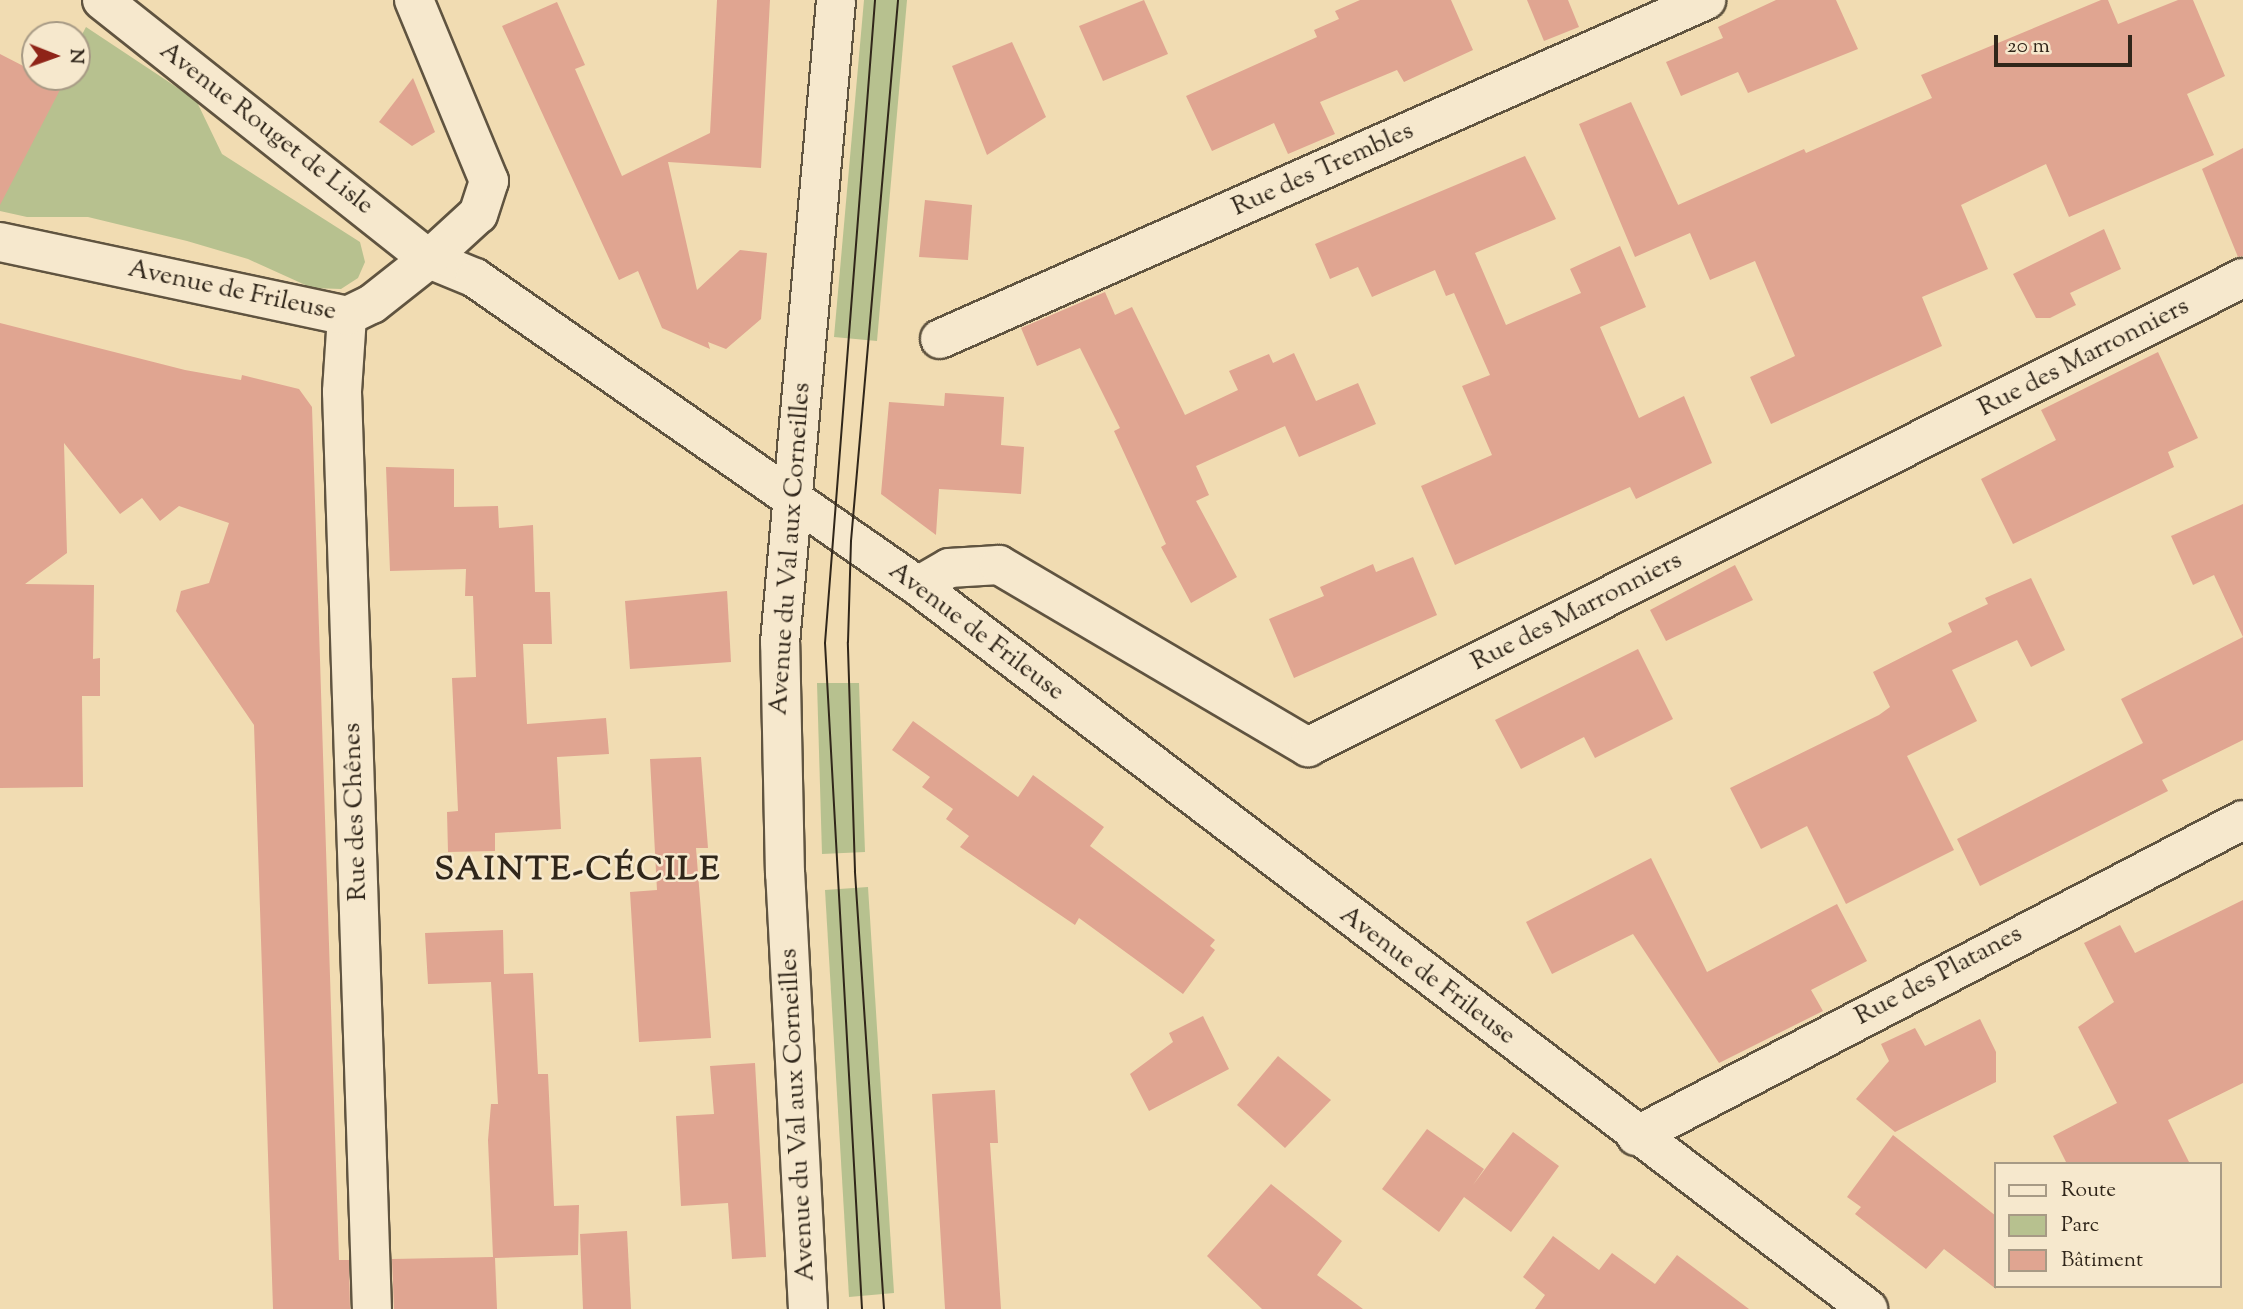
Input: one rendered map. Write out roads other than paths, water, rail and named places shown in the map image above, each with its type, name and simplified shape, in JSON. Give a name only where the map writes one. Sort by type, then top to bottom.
[{"type":"street","name":"Avenue Rouget de Lisle","points":[[102,0],[429,259]]},
{"type":"street","points":[[414,0],[489,181],[478,214],[429,259]]},
{"type":"street","name":"Avenue du Val aux Corneilles","points":[[808,1309],[780,726],[780,643],[836,0]]},
{"type":"street","name":"Rue des Trembles","points":[[940,339],[1706,0]]},
{"type":"street","name":"Avenue de Frileuse","points":[[0,242],[347,316],[372,304],[429,259],[475,278],[792,501],[918,586],[1636,1136],[1868,1309]]},
{"type":"street","name":"Rue des Marronniers","points":[[918,586],[949,568],[999,565],[1308,747],[2243,278]]},
{"type":"street","name":"Rue des Chênes","points":[[347,316],[342,392],[372,1309]]},
{"type":"street","name":"Rue des Platanes","points":[[1636,1136],[2243,820]]},
{"type":"tram line","points":[[862,1309],[825,643],[875,0]]},
{"type":"tram line","points":[[884,1309],[855,871],[848,642],[851,541],[898,0]]},
{"type":"district","name":"SAINTE-CÉCILE","points":[[578,872]]}]
